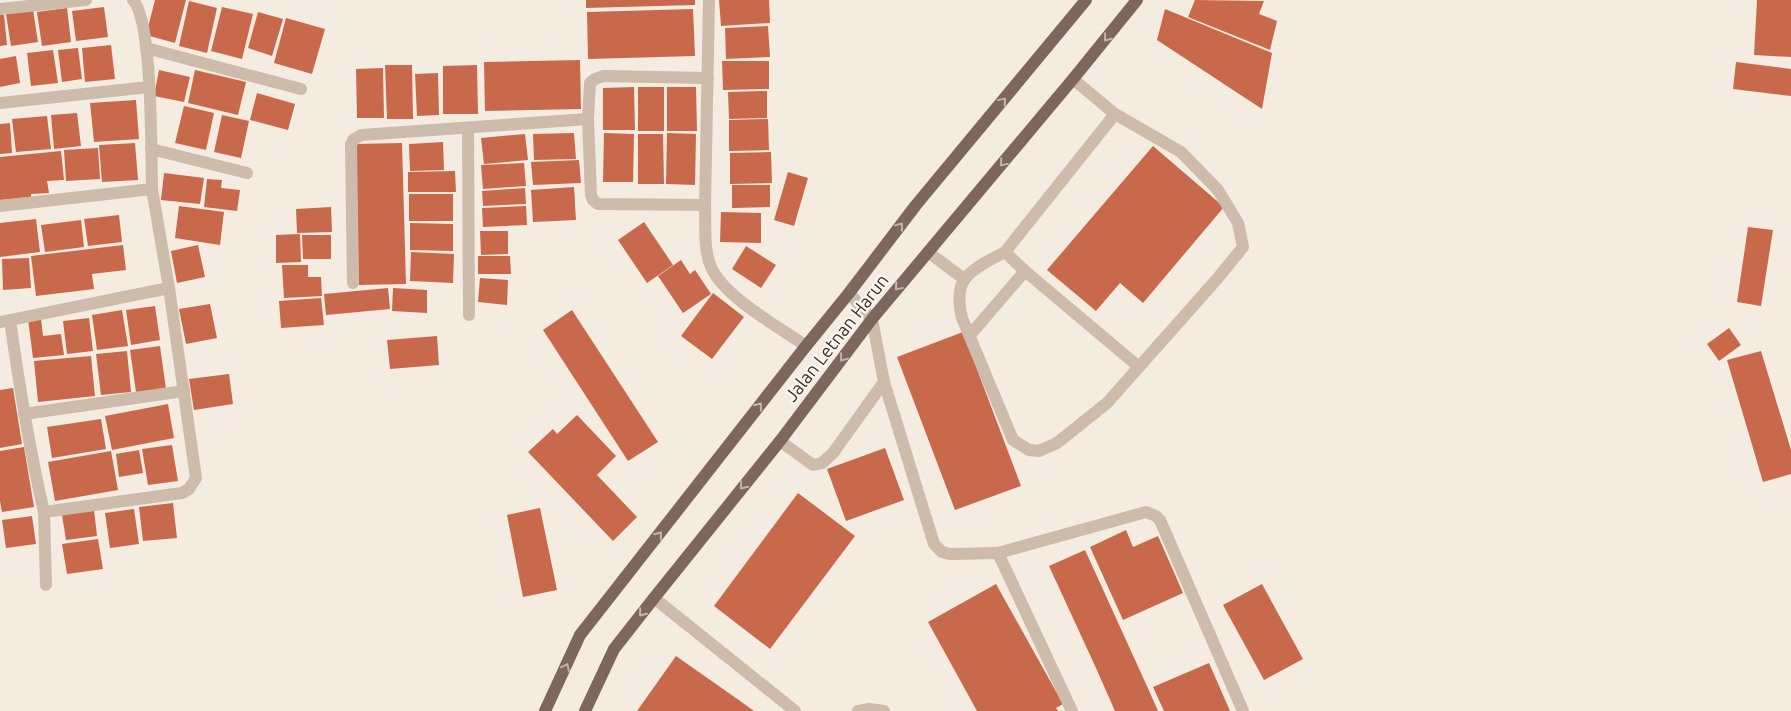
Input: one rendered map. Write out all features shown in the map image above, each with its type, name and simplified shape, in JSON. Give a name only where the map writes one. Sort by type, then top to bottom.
[{"type":"main road","name":"Jalan Letnan Harun","points":[[545,711],[580,635],[916,205],[1086,0]]},
{"type":"main road","name":"Jalan Letnan Harun","points":[[585,711],[614,649],[780,440],[872,319],[1137,0]]},
{"type":"street","points":[[0,9],[86,0]]},
{"type":"street","points":[[44,512],[182,493],[189,489],[196,478],[170,288],[152,189],[146,48],[138,7],[133,0]]},
{"type":"street","points":[[709,0],[705,205],[706,249],[711,266],[719,280],[749,307],[806,346]]},
{"type":"street","points":[[146,48],[301,89]]},
{"type":"street","points":[[705,205],[598,204],[591,195],[588,120],[590,83],[603,76],[708,78]]},
{"type":"street","points":[[1073,79],[1115,114],[1181,152],[1218,190],[1238,223],[1243,247],[1107,403],[1057,443],[1039,451],[1029,450],[1013,440],[962,318],[959,298],[964,279],[1005,252],[1115,114]]},
{"type":"street","points":[[0,104],[149,86]]},
{"type":"street","points":[[353,283],[351,145],[353,140],[361,135],[588,120]]},
{"type":"street","points":[[468,128],[469,315]]},
{"type":"street","points":[[151,149],[247,173]]},
{"type":"street","points":[[0,206],[152,189]]},
{"type":"street","points":[[928,252],[964,279]]},
{"type":"street","points":[[1005,252],[1139,367]]},
{"type":"street","points":[[970,335],[1025,271]]},
{"type":"street","points":[[46,585],[44,512],[5,321],[170,288]]},
{"type":"street","points":[[849,293],[872,319],[884,382],[934,544],[942,552],[950,554],[998,553],[1146,512],[1156,516],[1160,520],[1242,711]]},
{"type":"street","points":[[780,440],[813,465],[822,463],[833,453],[884,382]]},
{"type":"street","points":[[24,414],[184,391]]},
{"type":"street","points":[[998,553],[1072,711]]},
{"type":"street","points":[[654,598],[795,711]]},
{"type":"street","points":[[858,711],[869,709],[884,711]]},
{"type":"building","points":[[155,0],[186,0],[175,43],[146,35]]},
{"type":"building","points":[[586,0],[695,0],[695,5],[586,8]]},
{"type":"building","points":[[719,0],[769,0],[770,23],[721,26]]},
{"type":"building","points":[[1195,0],[1264,1],[1259,14],[1277,21],[1270,50],[1188,17]]},
{"type":"building","points":[[1757,0],[1791,0],[1791,57],[1754,55]]},
{"type":"building","points":[[189,1],[217,8],[207,53],[179,46]]},
{"type":"building","points":[[104,7],[108,37],[76,41],[72,11]]},
{"type":"building","points":[[222,7],[253,14],[242,59],[211,51]]},
{"type":"building","points":[[67,8],[71,42],[42,46],[37,12]]},
{"type":"building","points":[[693,9],[695,56],[588,59],[587,12]]},
{"type":"building","points":[[1165,9],[1272,53],[1262,109],[1157,40]]},
{"type":"building","points":[[33,10],[38,42],[11,46],[6,14]]},
{"type":"building","points":[[258,12],[283,19],[272,56],[248,48]]},
{"type":"building","points":[[0,15],[4,15],[7,45],[0,46]]},
{"type":"building","points":[[286,18],[325,29],[312,74],[274,63]]},
{"type":"building","points":[[768,26],[770,57],[726,59],[725,28]]},
{"type":"building","points":[[111,45],[115,79],[85,82],[82,48]]},
{"type":"building","points":[[78,48],[82,79],[62,82],[58,50]]},
{"type":"building","points":[[53,50],[58,83],[31,86],[27,53]]},
{"type":"building","points":[[16,56],[20,83],[0,87],[0,59]]},
{"type":"building","points":[[580,60],[581,109],[485,111],[484,62]]},
{"type":"building","points":[[722,61],[769,61],[769,89],[723,90]]},
{"type":"building","points":[[1736,62],[1791,69],[1791,96],[1733,89]]},
{"type":"building","points":[[385,65],[412,65],[413,119],[387,119]]},
{"type":"building","points":[[477,65],[478,114],[443,114],[443,66]]},
{"type":"building","points":[[383,68],[384,118],[357,118],[356,69]]},
{"type":"building","points":[[159,70],[190,77],[184,102],[154,96]]},
{"type":"building","points":[[195,70],[246,82],[238,115],[188,103]]},
{"type":"building","points":[[438,73],[439,115],[417,116],[415,74]]},
{"type":"building","points":[[634,87],[635,130],[603,130],[603,88]]},
{"type":"building","points":[[638,87],[664,87],[664,131],[638,131]]},
{"type":"building","points":[[667,87],[696,87],[697,131],[667,131]]},
{"type":"building","points":[[767,91],[767,118],[729,119],[728,92]]},
{"type":"building","points":[[257,93],[295,104],[288,130],[250,120]]},
{"type":"building","points":[[136,100],[139,139],[94,142],[90,103]]},
{"type":"building","points":[[184,106],[214,113],[206,150],[175,143]]},
{"type":"building","points":[[77,113],[81,146],[54,149],[51,115]]},
{"type":"building","points":[[222,115],[249,121],[241,158],[214,152]]},
{"type":"building","points":[[47,116],[51,149],[16,152],[12,119]]},
{"type":"building","points":[[768,119],[769,150],[729,151],[729,120]]},
{"type":"building","points":[[10,123],[12,153],[0,154],[0,124]]},
{"type":"building","points":[[574,133],[576,159],[534,160],[533,134]]},
{"type":"building","points":[[604,133],[634,134],[633,182],[603,182]]},
{"type":"building","points":[[667,133],[696,134],[695,185],[666,184]]},
{"type":"building","points":[[525,134],[528,160],[484,164],[481,138]]},
{"type":"building","points":[[638,134],[663,134],[664,184],[638,184]]},
{"type":"building","points":[[443,142],[444,170],[410,171],[409,144]]},
{"type":"building","points":[[135,143],[138,180],[102,182],[99,145]]},
{"type":"building","points":[[402,143],[406,284],[359,285],[355,144]]},
{"type":"building","points":[[1153,146],[1224,207],[1143,303],[1120,283],[1096,311],[1047,270]]},
{"type":"building","points":[[98,148],[100,179],[66,181],[64,150]]},
{"type":"building","points":[[61,151],[64,180],[47,181],[49,193],[31,194],[31,197],[0,200],[0,157]]},
{"type":"building","points":[[771,152],[772,183],[730,184],[730,153]]},
{"type":"building","points":[[579,160],[581,183],[533,185],[531,162]]},
{"type":"building","points":[[524,163],[526,186],[483,189],[481,165]]},
{"type":"building","points":[[455,171],[456,192],[408,192],[408,172]]},
{"type":"building","points":[[788,172],[808,178],[794,226],[774,220]]},
{"type":"building","points":[[164,173],[204,178],[200,204],[161,200]]},
{"type":"building","points":[[207,179],[222,180],[221,188],[240,190],[237,211],[204,207]]},
{"type":"building","points":[[732,185],[770,185],[770,207],[732,208]]},
{"type":"building","points":[[574,187],[576,220],[533,222],[531,190]]},
{"type":"building","points":[[525,188],[526,204],[483,206],[482,191]]},
{"type":"building","points":[[409,194],[453,194],[453,221],[409,221]]},
{"type":"building","points":[[179,206],[224,212],[220,245],[175,238]]},
{"type":"building","points":[[526,206],[527,225],[483,227],[482,208]]},
{"type":"building","points":[[331,207],[332,232],[297,233],[296,209]]},
{"type":"building","points":[[721,212],[761,213],[761,243],[720,242]]},
{"type":"building","points":[[119,215],[122,242],[88,246],[84,219]]},
{"type":"building","points":[[36,219],[40,252],[0,257],[0,223]]},
{"type":"building","points":[[81,220],[84,247],[45,252],[41,225]]},
{"type":"building","points":[[644,222],[673,265],[647,283],[618,240]]},
{"type":"building","points":[[410,223],[453,224],[453,251],[410,250]]},
{"type":"building","points":[[1748,227],[1773,230],[1761,306],[1737,302]]},
{"type":"building","points":[[480,231],[508,231],[508,254],[481,255]]},
{"type":"building","points":[[300,234],[301,262],[276,263],[276,235]]},
{"type":"building","points":[[302,235],[331,235],[331,259],[303,259]]},
{"type":"building","points":[[123,245],[126,270],[92,274],[94,289],[36,296],[31,256]]},
{"type":"building","points":[[198,245],[205,277],[177,283],[171,251]]},
{"type":"building","points":[[746,246],[776,265],[761,288],[732,269]]},
{"type":"building","points":[[411,252],[454,254],[453,283],[410,281]]},
{"type":"building","points":[[478,256],[510,256],[511,274],[478,274]]},
{"type":"building","points":[[29,258],[31,288],[3,290],[2,259]]},
{"type":"building","points":[[681,260],[690,274],[695,270],[711,294],[683,313],[658,276]]},
{"type":"building","points":[[282,265],[308,265],[308,277],[321,277],[322,296],[284,298]]},
{"type":"building","points":[[480,278],[508,280],[507,305],[478,302]]},
{"type":"building","points":[[388,288],[390,309],[326,315],[324,294]]},
{"type":"building","points":[[393,288],[427,290],[427,313],[392,311]]},
{"type":"building","points":[[713,293],[744,317],[712,359],[681,336]]},
{"type":"building","points":[[321,298],[324,325],[281,328],[279,301]]},
{"type":"building","points":[[210,304],[217,338],[186,344],[179,309]]},
{"type":"building","points":[[155,306],[160,340],[131,345],[126,310]]},
{"type":"building","points":[[122,310],[128,346],[97,350],[92,315]]},
{"type":"building","points":[[572,310],[658,442],[628,461],[543,330]]},
{"type":"building","points":[[41,318],[43,336],[61,334],[64,355],[33,358],[28,319]]},
{"type":"building","points":[[89,318],[93,351],[67,354],[63,321]]},
{"type":"building","points":[[1729,328],[1741,345],[1719,361],[1707,344]]},
{"type":"building","points":[[963,332],[1021,486],[955,510],[897,357]]},
{"type":"building","points":[[437,336],[439,365],[390,369],[387,340]]},
{"type":"building","points":[[160,346],[166,389],[136,392],[130,350]]},
{"type":"building","points":[[127,351],[131,392],[101,395],[96,354]]},
{"type":"building","points":[[1761,351],[1791,450],[1791,474],[1763,482],[1727,360]]},
{"type":"building","points":[[91,356],[95,396],[38,402],[34,361]]},
{"type":"building","points":[[229,374],[233,404],[194,410],[189,379]]},
{"type":"building","points":[[13,388],[22,444],[0,448],[0,390]]},
{"type":"building","points":[[168,404],[174,438],[112,450],[105,416]]},
{"type":"building","points":[[577,415],[616,456],[597,475],[637,517],[613,541],[528,452],[553,429],[557,434]]},
{"type":"building","points":[[101,419],[106,449],[52,458],[47,427]]},
{"type":"building","points":[[172,445],[178,481],[148,485],[142,449]]},
{"type":"building","points":[[24,447],[34,507],[2,512],[0,501],[0,451]]},
{"type":"building","points":[[885,448],[904,500],[846,521],[827,469]]},
{"type":"building","points":[[139,450],[143,473],[119,477],[116,454]]},
{"type":"building","points":[[111,451],[118,490],[55,501],[48,462]]},
{"type":"building","points":[[798,493],[855,536],[770,649],[714,606]]},
{"type":"building","points":[[173,503],[177,538],[143,541],[139,507]]},
{"type":"building","points":[[540,508],[557,590],[523,597],[507,515]]},
{"type":"building","points":[[134,509],[139,544],[110,548],[105,513]]},
{"type":"building","points":[[94,510],[97,536],[66,540],[62,515]]},
{"type":"building","points":[[32,516],[36,544],[6,548],[2,520]]},
{"type":"building","points":[[1126,530],[1133,547],[1158,536],[1183,593],[1123,620],[1090,547]]},
{"type":"building","points":[[98,539],[103,569],[67,574],[62,544]]},
{"type":"building","points":[[1085,550],[1158,711],[1115,711],[1049,566]]},
{"type":"building","points":[[996,584],[1063,704],[1056,708],[1058,711],[977,711],[928,622]]},
{"type":"building","points":[[1262,584],[1303,659],[1264,680],[1223,605]]},
{"type":"building","points":[[676,656],[733,696],[754,711],[637,711]]},
{"type":"building","points":[[1209,663],[1230,711],[1164,711],[1153,687]]}]
